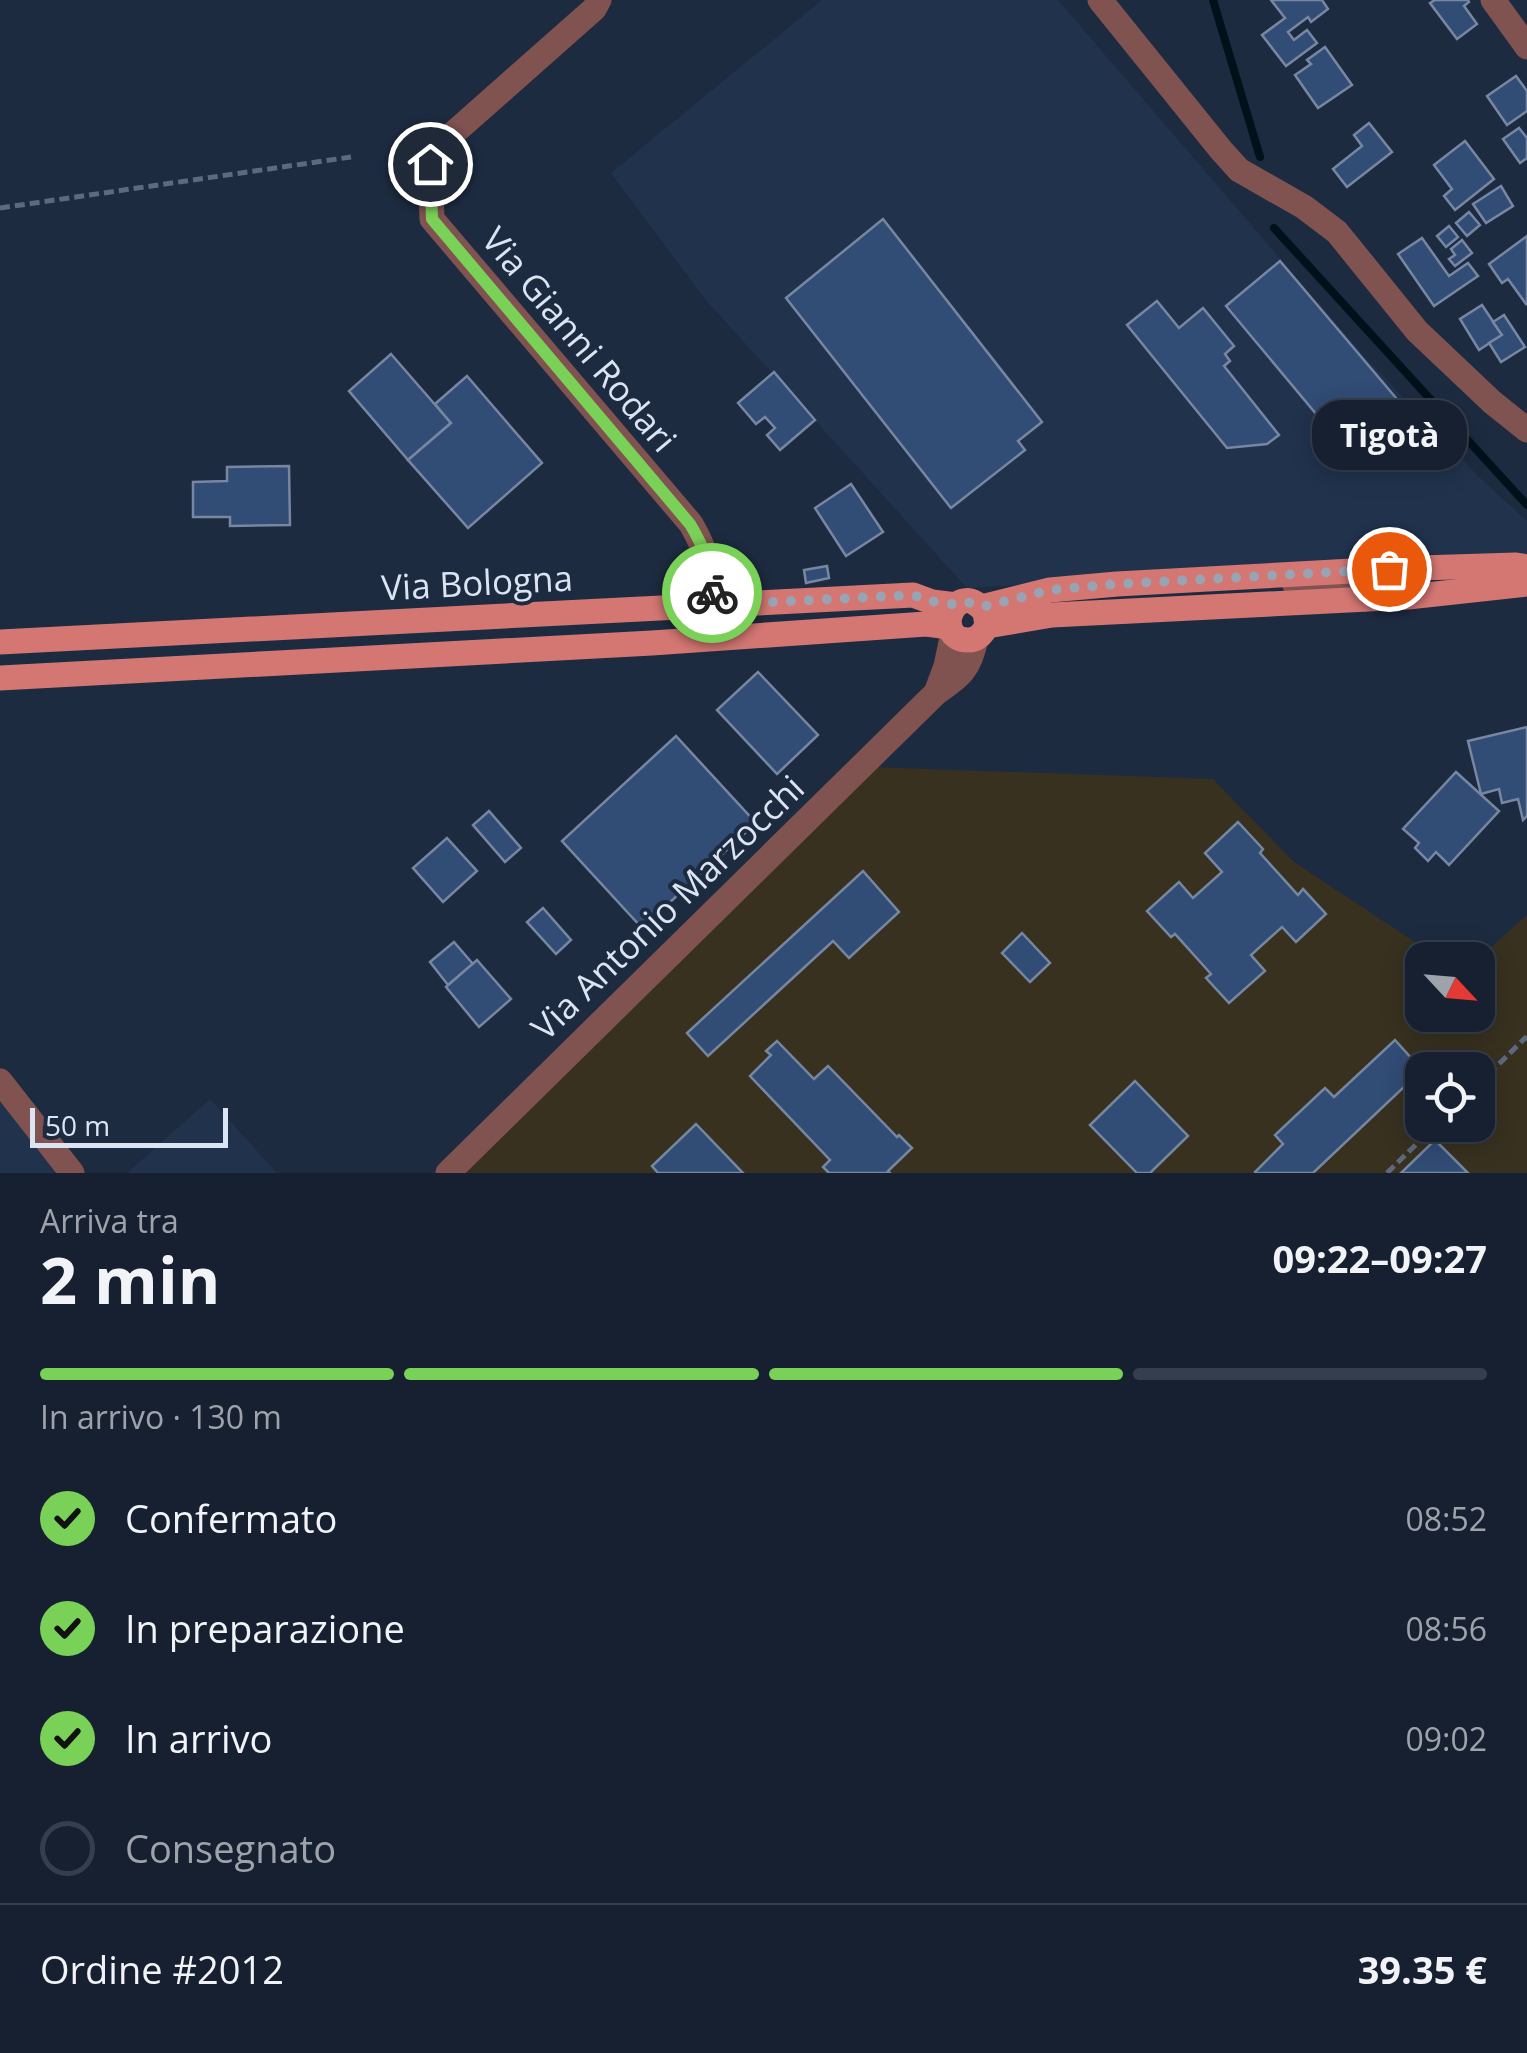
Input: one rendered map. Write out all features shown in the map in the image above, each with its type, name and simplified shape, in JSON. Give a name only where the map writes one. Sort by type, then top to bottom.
[{"type":"main road","name":"Via Bologna","points":[[967,623],[1007,599],[1067,589],[1457,566],[1527,567]]},
{"type":"main road","name":"Via Bologna","points":[[0,678],[652,643],[1052,614],[1365,599],[1527,584]]},
{"type":"main road","name":"Via Bologna","points":[[0,642],[913,595],[967,623]]},
{"type":"street","name":"Via Gianni Rodari","points":[[599,0],[594,9],[438,146],[430,164],[432,219],[690,524],[710,564],[713,605]]},
{"type":"street","points":[[1100,0],[1230,160],[1240,170],[1304,206],[1337,232],[1417,332],[1527,430]]},
{"type":"street","points":[[1493,0],[1527,47]]},
{"type":"street","points":[[1457,566],[1498,587]]},
{"type":"street","points":[[1267,577],[1280,586],[1343,585],[1365,599]]},
{"type":"street","name":"Via Antonio Marzocchi","points":[[448,1173],[936,693],[960,676],[972,660],[967,623]]},
{"type":"street","points":[[0,1080],[72,1173]]},
{"type":"path","points":[[0,208],[350,157]]},
{"type":"path","points":[[1495,1068],[1527,1040]]},
{"type":"path","points":[[1387,1173],[1419,1142]]},
{"type":"shaded area","points":[[822,0],[1058,0],[1364,356],[1479,477],[1527,521],[1527,555],[967,588],[704,298],[611,173]]},
{"type":"shaded area","points":[[872,767],[1213,779],[1294,862],[1415,942],[1405,942],[1405,1032],[1495,1032],[1495,944],[1527,915],[1527,1173],[451,1173]]},
{"type":"shaded area","points":[[0,1069],[79,1173],[0,1173]]},
{"type":"shaded area","points":[[210,1099],[277,1173],[127,1173]]},
{"type":"building","points":[[1271,0],[1322,0],[1328,9],[1311,22],[1308,17],[1288,32],[1294,40],[1307,30],[1317,43],[1286,66],[1262,35],[1285,18]]},
{"type":"building","points":[[1468,0],[1464,6],[1477,24],[1457,39],[1430,3]]},
{"type":"building","points":[[1325,47],[1352,85],[1318,108],[1295,75]]},
{"type":"building","points":[[1516,76],[1527,91],[1527,111],[1507,125],[1487,96]]},
{"type":"building","points":[[1369,123],[1392,152],[1347,187],[1333,169],[1362,146],[1354,135]]},
{"type":"building","points":[[1519,128],[1527,138],[1527,158],[1520,163],[1503,139]]},
{"type":"building","points":[[1465,141],[1494,179],[1455,210],[1444,196],[1452,189],[1434,165]]},
{"type":"building","points":[[1501,186],[1513,206],[1486,223],[1473,204]]},
{"type":"building","points":[[1469,212],[1480,225],[1467,236],[1456,223]]},
{"type":"building","points":[[883,219],[1042,422],[1018,441],[1025,450],[951,508],[786,298]]},
{"type":"building","points":[[1449,226],[1458,237],[1446,247],[1437,236]]},
{"type":"building","points":[[1527,236],[1526,304],[1508,279],[1502,283],[1489,264]]},
{"type":"building","points":[[1422,238],[1449,276],[1468,263],[1478,276],[1434,306],[1398,254]]},
{"type":"building","points":[[1462,240],[1472,253],[1455,266],[1449,259],[1455,255],[1451,249]]},
{"type":"building","points":[[1280,261],[1402,405],[1347,451],[1226,306]]},
{"type":"building","points":[[1157,301],[1179,328],[1203,308],[1234,346],[1225,354],[1230,361],[1224,366],[1279,435],[1267,444],[1227,448],[1127,325]]},
{"type":"building","points":[[1482,305],[1502,335],[1479,350],[1460,319]]},
{"type":"building","points":[[1504,315],[1525,347],[1501,362],[1489,343],[1502,335],[1493,322]]},
{"type":"building","points":[[391,354],[451,423],[408,460],[349,391]]},
{"type":"building","points":[[774,372],[815,420],[780,450],[767,435],[775,428],[765,417],[756,424],[738,403]]},
{"type":"building","points":[[467,376],[542,463],[468,528],[408,460],[451,423],[435,404]]},
{"type":"building","points":[[289,466],[290,525],[230,526],[230,517],[193,517],[193,482],[227,481],[227,467]]},
{"type":"building","points":[[851,484],[883,532],[846,556],[815,508]]},
{"type":"building","points":[[827,566],[829,578],[806,583],[804,570]]},
{"type":"building","points":[[758,672],[818,735],[777,774],[717,710]]},
{"type":"building","points":[[1527,727],[1527,816],[1523,820],[1518,799],[1502,803],[1499,789],[1481,794],[1468,741]]},
{"type":"building","points":[[676,736],[756,823],[642,928],[562,841]]},
{"type":"building","points":[[1456,772],[1499,811],[1449,865],[1436,852],[1428,861],[1415,848],[1419,843],[1403,829]]},
{"type":"building","points":[[489,811],[521,848],[505,862],[473,825]]},
{"type":"building","points":[[1238,822],[1298,895],[1303,889],[1326,914],[1296,942],[1282,927],[1251,955],[1265,971],[1229,1003],[1206,978],[1211,974],[1175,934],[1171,937],[1147,911],[1179,882],[1193,898],[1222,872],[1205,853]]},
{"type":"building","points":[[447,838],[477,871],[443,902],[413,868]]},
{"type":"building","points":[[863,871],[899,912],[849,958],[833,941],[708,1056],[687,1033]]},
{"type":"building","points":[[543,908],[571,940],[556,954],[527,922]]},
{"type":"building","points":[[1022,933],[1050,963],[1030,982],[1002,953]]},
{"type":"building","points":[[454,942],[473,964],[448,985],[430,962]]},
{"type":"building","points":[[477,960],[511,999],[479,1027],[446,987]]},
{"type":"building","points":[[1395,1040],[1406,1052],[1405,1086],[1313,1173],[1255,1172],[1283,1144],[1275,1135],[1325,1088],[1334,1097]]},
{"type":"building","points":[[777,1041],[814,1079],[828,1066],[912,1148],[890,1173],[829,1173],[823,1167],[830,1160],[750,1076],[771,1055],[766,1051]]},
{"type":"building","points":[[1135,1081],[1188,1136],[1150,1173],[1137,1173],[1090,1125]]},
{"type":"building","points":[[696,1124],[743,1173],[658,1173],[652,1166]]},
{"type":"building","points":[[1437,1142],[1468,1173],[1401,1173]]},
{"type":"waterway","points":[[1213,0],[1260,157]]},
{"type":"waterway","points":[[1274,228],[1527,505]]},
{"type":"way so far","points":[[712,593],[713,605],[913,595],[956,605],[971,601],[982,607],[1050,590],[1389,569]]},
{"type":"place","name":"Tigotà","points":[[1389,569]]},
{"type":"route","points":[[430,164],[432,219],[690,524],[710,564],[712,593]]}]
